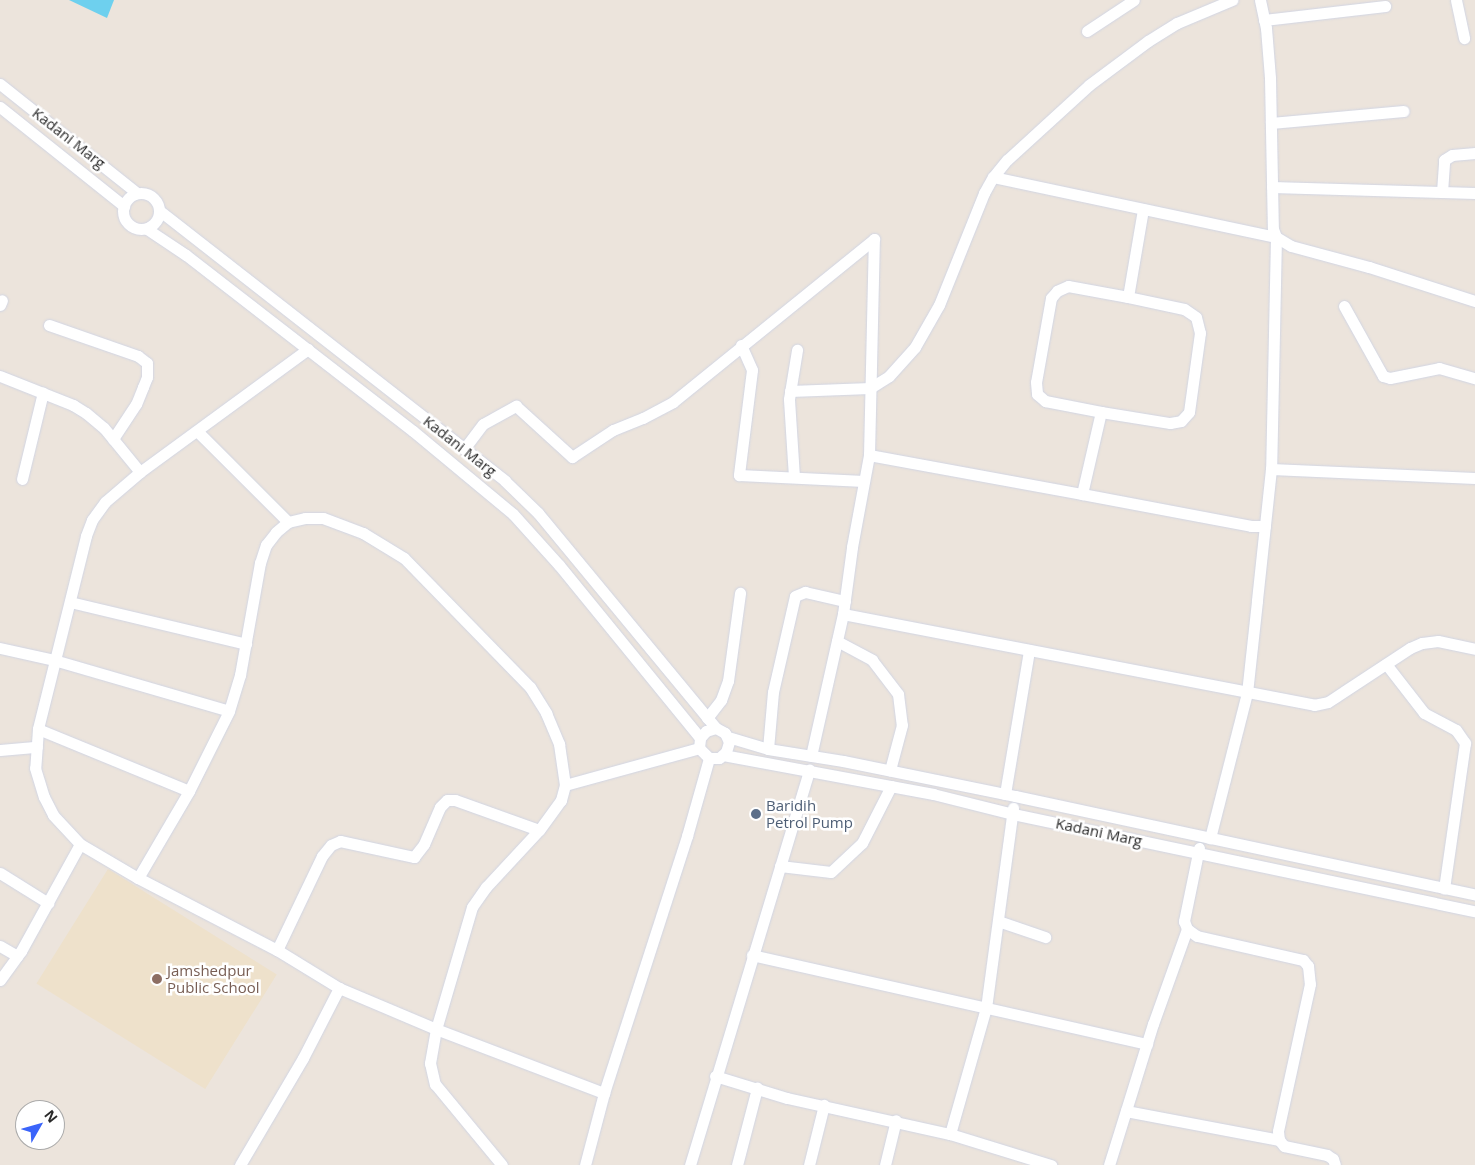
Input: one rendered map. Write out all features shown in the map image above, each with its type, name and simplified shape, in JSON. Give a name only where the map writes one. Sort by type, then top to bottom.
[{"type":"street","points":[[1087,31],[1134,0]]},
{"type":"street","points":[[790,391],[870,388],[889,376],[915,346],[939,305],[984,193],[993,177],[1007,160],[1097,79],[1148,41],[1212,4],[1232,0]]},
{"type":"street","points":[[1260,0],[1264,20],[1271,123],[1273,229],[1276,237],[1271,469],[1247,693],[1206,837],[1198,853],[1184,921],[1188,930],[1197,936],[1303,960],[1308,966],[1310,984],[1278,1131],[1279,1140],[1284,1146],[1327,1155],[1333,1159],[1335,1165]]},
{"type":"street","points":[[1456,0],[1464,38]]},
{"type":"street","points":[[1264,20],[1385,6]]},
{"type":"street","name":"Kadani Marg","points":[[0,84],[137,193]]},
{"type":"street","name":"Kadani Marg","points":[[0,107],[124,206]]},
{"type":"street","points":[[1271,123],[1403,111]]},
{"type":"street","points":[[1442,192],[1444,160],[1452,155],[1475,153]]},
{"type":"street","points":[[993,177],[1276,237],[1291,246],[1369,267],[1475,301]]},
{"type":"street","points":[[1272,187],[1475,193]]},
{"type":"street","points":[[137,193],[151,195],[159,205],[160,211],[156,222],[147,229],[136,229],[124,217],[124,206],[128,198],[137,193]]},
{"type":"street","points":[[1128,297],[1143,209]]},
{"type":"street","name":"Kadani Marg","points":[[160,211],[505,482],[538,513],[716,728]]},
{"type":"street","name":"Kadani Marg","points":[[147,229],[186,255],[308,349],[413,431],[513,514],[558,565],[700,743]]},
{"type":"street","points":[[464,448],[483,424],[516,406],[572,457],[613,430],[643,418],[673,402],[874,239],[869,455],[844,614],[812,756]]},
{"type":"street","points":[[1068,286],[1128,297],[1184,309],[1196,317],[1200,332],[1189,412],[1181,421],[1170,423],[1101,412],[1045,401],[1037,394],[1036,382],[1051,298],[1057,291],[1068,286]]},
{"type":"street","points":[[1344,306],[1383,376],[1390,378],[1426,369],[1440,368],[1475,378]]},
{"type":"street","points":[[49,325],[138,356],[147,364],[147,377],[144,388],[113,439]]},
{"type":"street","points":[[741,345],[752,370],[739,475],[864,481]]},
{"type":"street","points":[[308,349],[140,472],[105,502],[92,520],[54,660],[38,729],[35,768],[44,798],[53,815],[80,844],[138,878],[277,950],[338,988],[436,1029],[604,1093]]},
{"type":"street","points":[[794,477],[790,391],[796,350]]},
{"type":"street","points":[[0,376],[43,392],[86,413],[113,439],[140,472]]},
{"type":"street","points":[[22,479],[43,392]]},
{"type":"street","points":[[1082,494],[1101,412]]},
{"type":"street","points":[[197,431],[288,522]]},
{"type":"street","points":[[869,455],[1251,526],[1265,526]]},
{"type":"street","points":[[1271,469],[1475,478]]},
{"type":"street","points":[[138,878],[189,791],[229,711],[246,644],[260,563],[266,545],[276,532],[288,522],[305,518],[323,518],[339,523],[388,546],[417,570],[530,687],[546,713],[559,744],[565,785],[561,800],[539,830],[486,887],[472,907],[436,1029],[430,1063],[435,1084],[502,1165]]},
{"type":"street","points":[[768,748],[773,692],[795,596],[805,592],[845,601]]},
{"type":"street","points":[[707,718],[721,700],[728,680],[740,593]]},
{"type":"street","points":[[70,602],[246,644]]},
{"type":"street","points":[[844,614],[1314,705],[1328,702],[1410,648],[1422,643],[1438,641],[1475,650]]},
{"type":"street","points":[[837,642],[872,660],[898,694],[902,725],[890,770]]},
{"type":"street","points":[[0,648],[54,660],[229,711]]},
{"type":"street","points":[[950,1134],[986,1008],[1013,814],[1010,795],[1029,650]]},
{"type":"street","points":[[1386,664],[1424,713],[1456,730],[1465,743],[1444,888]]},
{"type":"street","points":[[565,785],[700,743],[706,730],[716,728],[728,737],[729,747],[723,755],[709,758]]},
{"type":"street","points":[[38,729],[189,791]]},
{"type":"street","name":"Kadani Marg","points":[[728,737],[768,748],[890,770],[1475,895]]},
{"type":"street","points":[[585,1165],[604,1093],[687,836],[709,758],[700,743]]},
{"type":"street","points":[[0,750],[37,747]]},
{"type":"street","name":"Kadani Marg","points":[[723,755],[891,786],[1013,814],[1475,911]]},
{"type":"street","points":[[690,1165],[715,1076],[809,770]]},
{"type":"street","points":[[780,866],[831,872],[862,843],[891,786]]},
{"type":"street","points":[[277,950],[322,856],[331,845],[340,841],[414,857],[424,844],[440,807],[447,800],[455,800],[539,830]]},
{"type":"street","points":[[0,980],[17,956],[80,844]]},
{"type":"street","points":[[0,873],[48,903]]},
{"type":"street","points":[[998,921],[1045,937]]},
{"type":"street","points":[[1109,1165],[1147,1044],[1188,930]]},
{"type":"street","points":[[0,946],[17,956]]},
{"type":"street","points":[[752,955],[1147,1044]]},
{"type":"street","points":[[240,1165],[303,1058],[338,988]]},
{"type":"street","points":[[715,1076],[824,1105],[896,1120],[950,1134],[1051,1165]]},
{"type":"street","points":[[737,1165],[757,1088]]},
{"type":"street","points":[[809,1165],[824,1105]]},
{"type":"street","points":[[1126,1111],[1279,1140]]},
{"type":"street","points":[[885,1165],[896,1120]]},
{"type":"shaded area","name":"Jamshedpur Public School","points":[[108,869],[277,974],[205,1089],[36,983]]},
{"type":"water","points":[[69,0],[114,0],[107,18]]},
{"type":"place","name":"Baridih Petrol Pump","points":[[756,814]]},
{"type":"place","name":"Jamshedpur Public School","points":[[157,979]]}]
